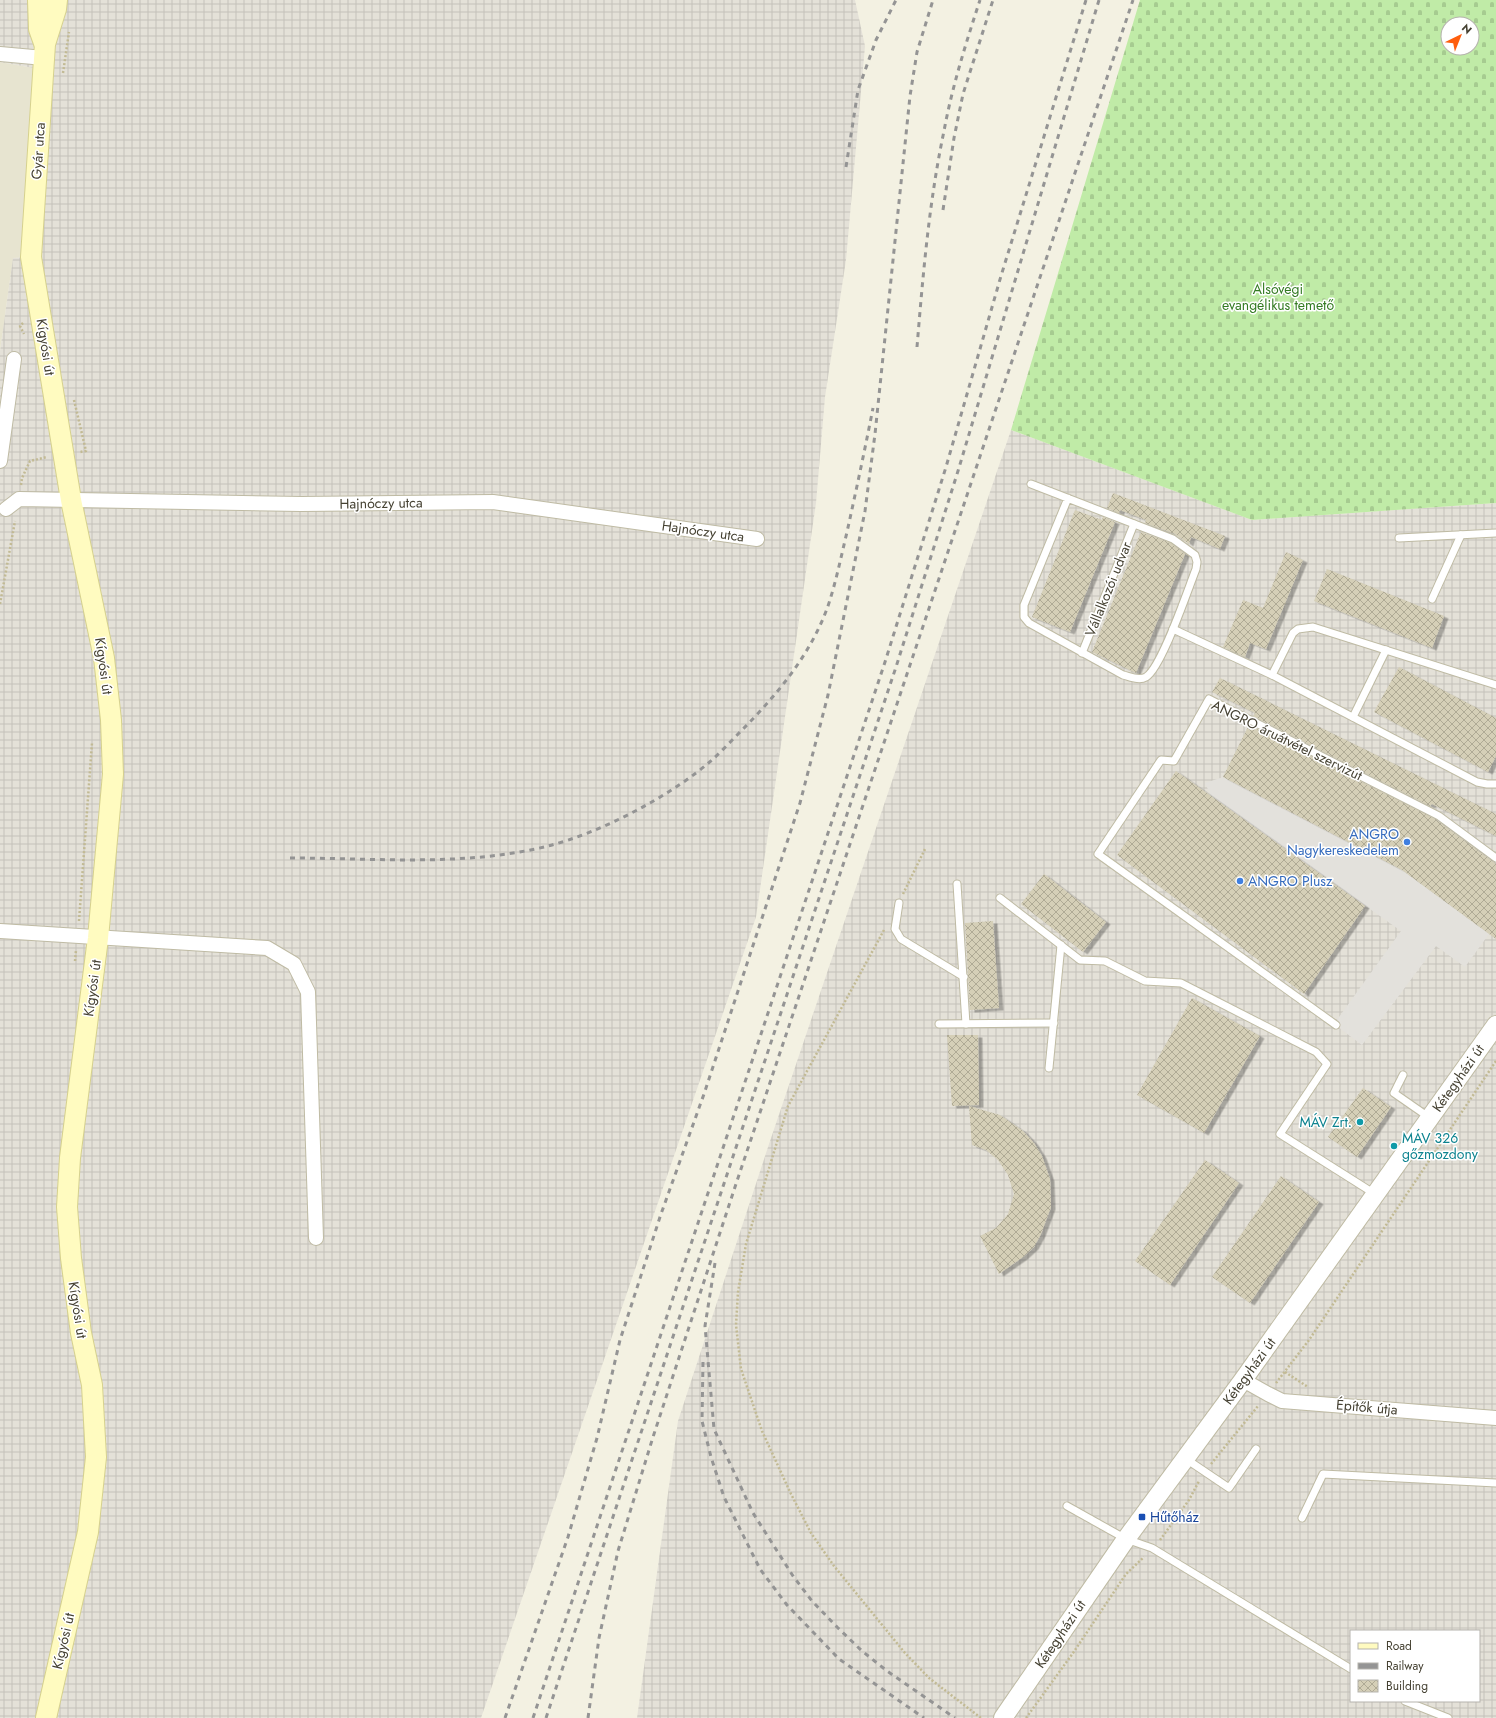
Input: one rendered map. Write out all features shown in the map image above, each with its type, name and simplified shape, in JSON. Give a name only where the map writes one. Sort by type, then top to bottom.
[{"type":"main road","name":"Gyár utca","points":[[38,0],[39,29],[44,51]]},
{"type":"main road","name":"Gyár utca","points":[[32,257],[44,51],[56,9],[57,0]]},
{"type":"main road","name":"Kígyósi út","points":[[32,257],[71,500],[104,658],[111,720],[113,774],[98,938],[72,1144],[67,1207],[71,1258],[81,1333],[92,1384],[96,1457],[88,1532],[46,1718]]},
{"type":"street","points":[[0,54],[44,51]]},
{"type":"street","points":[[0,461],[14,359]]},
{"type":"street","name":"Hajnóczy utca","points":[[2,508],[19,499],[301,504],[493,502],[757,539]]},
{"type":"street","points":[[0,932],[267,948],[294,964],[308,992],[316,1238]]},
{"type":"street","name":"Kétegyházi út","points":[[1003,1718],[1126,1539],[1243,1380],[1496,1025]]},
{"type":"street","name":"Építők útja","points":[[1243,1380],[1282,1400],[1496,1418]]},
{"type":"lane","points":[[1031,484],[1068,498],[1173,539],[1195,555],[1197,562],[1196,569],[1173,629],[1151,674],[1144,678],[1136,679],[1123,675],[1029,623],[1024,617],[1023,611],[1068,498]]},
{"type":"lane","name":"Vállalkozói udvar","points":[[1082,653],[1134,524]]},
{"type":"lane","points":[[1399,538],[1496,533]]},
{"type":"lane","points":[[1432,599],[1461,535]]},
{"type":"lane","points":[[1272,675],[1293,633],[1305,627],[1313,628],[1386,650],[1496,685]]},
{"type":"lane","points":[[1173,629],[1272,675],[1478,782],[1496,784]]},
{"type":"lane","points":[[1353,717],[1386,650]]},
{"type":"lane","name":"ANGRO áruátvétel szervizút","points":[[1336,1025],[1098,854],[1161,760],[1174,761],[1208,700],[1439,816],[1496,858]]},
{"type":"lane","points":[[957,884],[966,1024]]},
{"type":"lane","points":[[1000,898],[1080,960],[1105,961],[1145,981],[1181,983],[1316,1052],[1327,1064],[1280,1134],[1375,1194]]},
{"type":"lane","points":[[899,903],[895,929],[901,939],[964,977]]},
{"type":"lane","points":[[1049,1068],[1061,945]]},
{"type":"lane","points":[[938,1024],[1054,1023]]},
{"type":"lane","points":[[1403,1075],[1394,1093],[1430,1118]]},
{"type":"lane","points":[[1186,1459],[1229,1488],[1256,1449]]},
{"type":"lane","points":[[1302,1518],[1323,1474],[1496,1483]]},
{"type":"lane","points":[[1067,1506],[1126,1539],[1159,1552],[1350,1668]]},
{"type":"lane","points":[[1408,1702],[1448,1718]]},
{"type":"path","points":[[26,339],[20,326],[40,308]]},
{"type":"path","points":[[43,450],[46,464]]},
{"type":"path","points":[[74,968],[78,936],[93,739]]},
{"type":"path","points":[[925,849],[899,903],[788,1106],[746,1244],[738,1292],[736,1325],[741,1369],[762,1431],[811,1533],[834,1566],[905,1653],[929,1678],[981,1718]]},
{"type":"shaded area","points":[[0,0],[855,0],[865,46],[846,260],[825,397],[816,503],[756,917],[481,1718],[0,1718],[0,351],[13,258],[31,257],[45,70],[0,62]]},
{"type":"shaded area","points":[[0,62],[45,70],[31,257],[13,258],[0,351]]},
{"type":"shaded area","points":[[1011,430],[1252,520],[1496,503],[1496,1718],[637,1718],[678,1421],[769,1144]]},
{"type":"shaded area","points":[[1223,777],[1402,870],[1489,934],[1465,967],[1436,946],[1362,1045],[1334,1024],[1401,931],[1211,796],[1205,783]]},
{"type":"green space","name":"Alsóvégi evangélikus temető","points":[[1140,0],[1496,0],[1496,503],[1252,520],[1011,430]]},
{"type":"building","points":[[1113,493],[1225,536],[1220,549],[1191,537],[1189,544],[1175,534],[1145,523],[1146,520],[1120,510],[1119,513],[1107,508]]},
{"type":"building","points":[[1075,510],[1102,520],[1103,517],[1115,522],[1070,632],[1032,617]]},
{"type":"building","points":[[1141,532],[1171,543],[1185,554],[1136,673],[1092,652]]},
{"type":"building","points":[[1286,552],[1303,560],[1266,649],[1250,643],[1245,657],[1223,647],[1243,600],[1263,608]]},
{"type":"building","points":[[1327,569],[1444,616],[1432,648],[1314,601]]},
{"type":"building","points":[[1399,667],[1496,718],[1496,756],[1488,772],[1374,712]]},
{"type":"building","points":[[1220,678],[1496,814],[1496,836],[1432,804],[1430,806],[1253,716],[1255,713],[1212,692]]},
{"type":"building","name":"ANGRO Nagykereskedelem","points":[[1249,725],[1435,819],[1496,864],[1496,939],[1402,870],[1223,777]]},
{"type":"building","name":"ANGRO Plusz","points":[[1176,771],[1365,906],[1304,994],[1117,855]]},
{"type":"building","points":[[1044,874],[1106,922],[1083,952],[1021,904]]},
{"type":"building","points":[[993,921],[999,1008],[970,1010],[965,923]]},
{"type":"building","points":[[1192,998],[1260,1036],[1204,1133],[1137,1095]]},
{"type":"building","points":[[947,1035],[978,1035],[979,1105],[952,1106]]},
{"type":"building","name":"MÁV Zrt.","points":[[1363,1088],[1391,1107],[1357,1157],[1328,1137]]},
{"type":"building","points":[[969,1106],[1000,1115],[1023,1131],[1034,1143],[1042,1156],[1050,1179],[1051,1207],[1041,1234],[1034,1247],[999,1274],[980,1236],[996,1228],[1008,1214],[1014,1194],[1008,1175],[998,1160],[986,1150],[972,1145]]},
{"type":"building","points":[[1205,1160],[1239,1183],[1170,1285],[1135,1261]]},
{"type":"building","points":[[1281,1176],[1319,1202],[1250,1303],[1212,1277]]},
{"type":"railway","points":[[846,167],[858,90],[876,40],[896,0]]},
{"type":"railway","points":[[505,1718],[568,1537],[597,1438],[620,1340],[661,1214],[704,1094],[800,803],[828,695],[865,511],[875,434],[910,96],[917,52],[933,0]]},
{"type":"railway","points":[[917,347],[927,239],[934,185],[947,115],[955,82],[980,0]]},
{"type":"railway","points":[[943,210],[954,138],[963,94],[993,0]]},
{"type":"railway","points":[[533,1718],[885,662],[946,467],[1001,276],[1086,0]]},
{"type":"railway","points":[[546,1718],[896,667],[958,471],[1099,0]]},
{"type":"railway","points":[[588,1718],[599,1638],[618,1551],[653,1437],[736,1184],[1133,0]]},
{"type":"railway","points":[[290,858],[387,860],[452,859],[516,853],[548,846],[590,832],[634,812],[676,787],[712,760],[768,703],[803,657],[821,624],[834,588],[873,408]]},
{"type":"railway","points":[[715,1263],[705,1326],[714,1429],[753,1513],[793,1576],[812,1601],[837,1627],[862,1651],[887,1671],[955,1718]]},
{"type":"railway","points":[[703,1362],[702,1421],[711,1457],[724,1497],[760,1569],[787,1605],[839,1659],[924,1718]]},
{"type":"place","name":"ANGRO Nagykereskedelem","points":[[1407,842]]},
{"type":"place","name":"ANGRO Plusz","points":[[1240,881]]},
{"type":"place","name":"MÁV Zrt.","points":[[1360,1122]]},
{"type":"place","name":"MÁV 326 gőzmozdony","points":[[1394,1146]]},
{"type":"place","name":"Hűtőház","points":[[1142,1517]]}]
